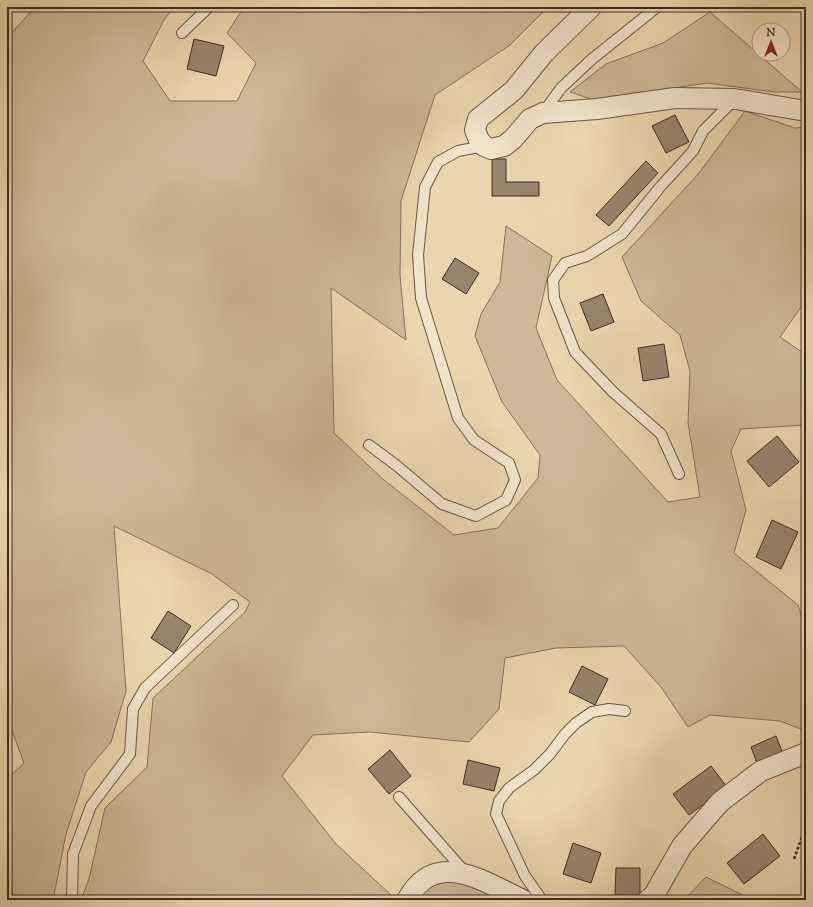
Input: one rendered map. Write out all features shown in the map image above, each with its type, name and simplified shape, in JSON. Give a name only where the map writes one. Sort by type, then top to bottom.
[{"type":"street","points":[[591,7],[544,53],[514,90],[478,118],[475,130],[479,140],[484,146],[491,149],[504,146],[514,139],[530,119],[543,113],[597,109],[675,98],[735,100],[803,109]]},
{"type":"street","points":[[648,900],[654,895],[682,846],[720,802],[761,771],[806,753]]},
{"type":"street","points":[[407,900],[414,888],[432,875],[445,872],[465,872],[523,900]]},
{"type":"lane","points":[[182,33],[209,7]]},
{"type":"lane","points":[[543,113],[561,88],[592,59],[657,7]]},
{"type":"lane","points":[[678,474],[661,434],[613,392],[575,352],[554,298],[553,280],[565,263],[587,256],[622,234],[661,186],[693,151],[703,131],[735,100]]},
{"type":"lane","points":[[369,445],[396,465],[442,504],[476,516],[506,500],[515,480],[509,463],[474,440],[458,418],[421,298],[418,255],[425,187],[438,162],[458,151],[484,146]]},
{"type":"lane","points":[[72,900],[73,854],[91,806],[130,754],[133,709],[145,688],[233,605]]},
{"type":"lane","points":[[542,900],[525,876],[496,814],[498,801],[509,788],[534,770],[576,723],[592,712],[609,709],[625,711]]},
{"type":"lane","points":[[399,797],[465,872]]},
{"type":"path","points":[[794,859],[806,826]]},
{"type":"shaded area","points":[[35,7],[174,7],[164,20],[143,61],[170,101],[237,101],[256,63],[227,33],[244,7],[340,7],[353,9],[357,7],[548,7],[510,45],[435,95],[401,201],[400,275],[406,340],[331,288],[334,433],[384,480],[454,535],[498,528],[538,478],[540,455],[502,402],[475,336],[481,314],[500,282],[506,226],[552,256],[536,328],[557,380],[668,502],[700,497],[688,423],[690,371],[680,335],[641,301],[622,257],[699,173],[745,111],[795,128],[806,127],[806,300],[780,337],[806,355],[806,425],[741,429],[731,451],[746,510],[734,553],[798,605],[806,631],[806,731],[780,721],[710,715],[688,727],[661,687],[624,646],[556,648],[505,658],[499,709],[469,742],[370,732],[313,735],[282,776],[336,844],[390,894],[388,900],[81,900],[89,879],[105,808],[147,767],[153,698],[245,612],[250,602],[212,574],[114,526],[126,691],[111,742],[86,772],[66,834],[53,900],[14,900],[7,866],[7,779],[24,763],[7,717],[7,38]]},
{"type":"shaded area","points":[[710,12],[751,48],[751,62],[768,62],[802,92],[774,92],[707,83],[594,100],[570,92],[606,64],[663,43]]},
{"type":"shaded area","points":[[463,877],[509,900],[419,900],[435,879]]},
{"type":"shaded area","points":[[706,877],[753,900],[684,900]]},
{"type":"building","points":[[194,39],[224,46],[216,76],[187,69]]},
{"type":"building","points":[[675,115],[689,142],[666,153],[652,126]]},
{"type":"building","points":[[492,159],[506,159],[506,182],[539,182],[539,196],[492,196]]},
{"type":"building","points":[[646,161],[658,173],[609,226],[596,215]]},
{"type":"building","points":[[455,258],[479,273],[466,294],[442,279]]},
{"type":"building","points":[[603,294],[614,322],[591,331],[580,303]]},
{"type":"building","points":[[664,344],[669,377],[643,381],[638,348]]},
{"type":"building","points":[[777,436],[799,462],[769,487],[747,461]]},
{"type":"building","points":[[772,520],[798,532],[781,569],[756,557]]},
{"type":"building","points":[[168,611],[191,626],[174,653],[151,638]]},
{"type":"building","points":[[582,666],[608,679],[595,705],[569,692]]},
{"type":"building","points":[[776,736],[784,756],[758,766],[751,747]]},
{"type":"building","points":[[390,750],[411,776],[389,794],[368,769]]},
{"type":"building","points":[[468,760],[500,768],[494,791],[463,784]]},
{"type":"building","points":[[711,766],[727,787],[689,815],[673,794]]},
{"type":"building","points":[[763,834],[780,856],[744,884],[727,863]]},
{"type":"building","points":[[573,843],[601,853],[591,883],[563,874]]},
{"type":"building","points":[[616,868],[640,868],[640,896],[615,895]]}]
